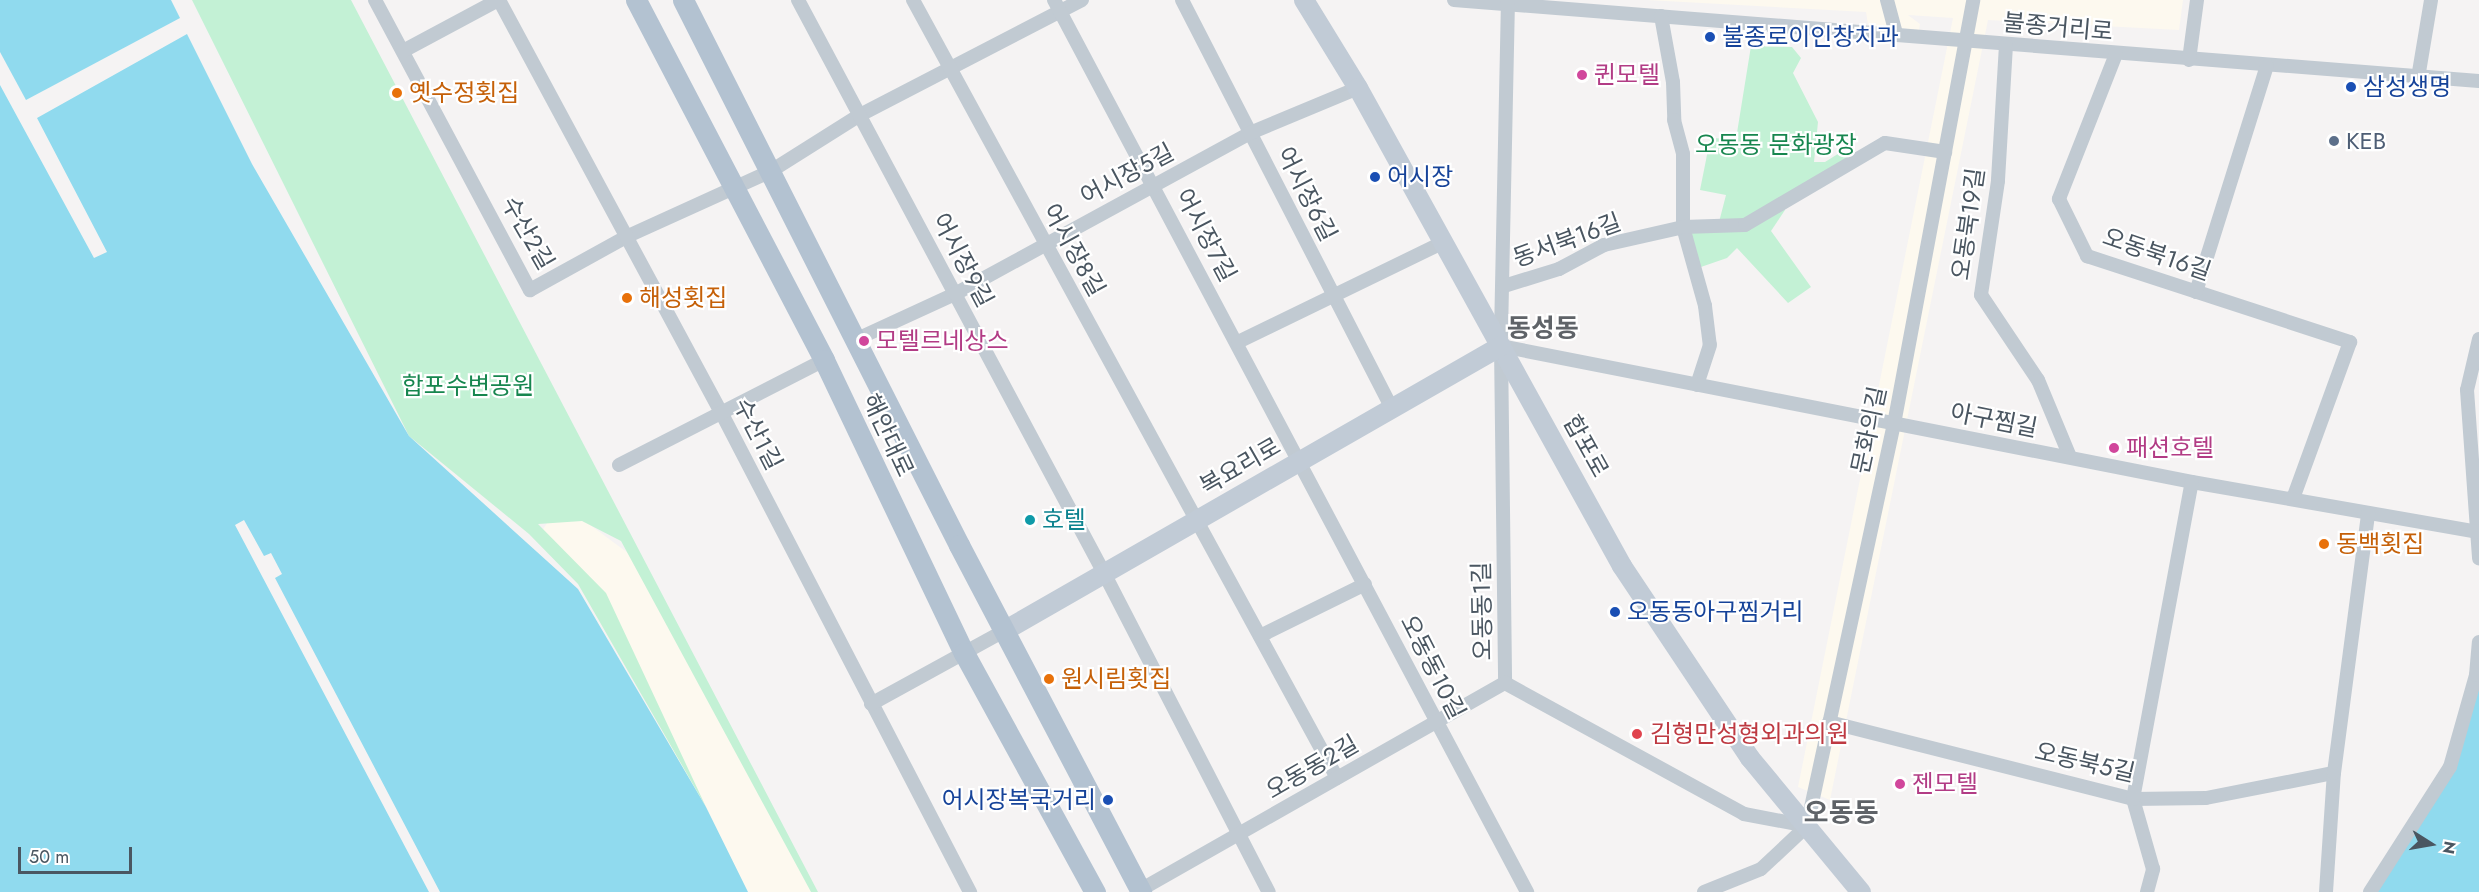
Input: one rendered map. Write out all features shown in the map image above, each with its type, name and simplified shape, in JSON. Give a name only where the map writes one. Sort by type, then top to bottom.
[{"type":"main road","name":"해안대로","points":[[636,0],[824,360],[964,653],[1095,892]]},
{"type":"main road","name":"해안대로","points":[[683,0],[1004,631],[1141,891]]},
{"type":"main road","name":"합포로","points":[[1304,0],[1358,88],[1622,566],[1750,758],[1861,892]]},
{"type":"main road","name":"복요리로","points":[[1004,631],[1501,346]]},
{"type":"street","name":"수산2길","points":[[375,0],[530,290],[628,236],[771,171],[860,115],[951,68],[1057,6],[1082,0]]},
{"type":"street","points":[[403,51],[499,0]]},
{"type":"street","name":"수산1길","points":[[499,0],[722,414],[970,892]]},
{"type":"street","name":"어시장9길","points":[[798,0],[1104,573],[1241,833],[1269,892]]},
{"type":"street","name":"어시장8길","points":[[914,0],[1337,778]]},
{"type":"street","name":"어시장6길","points":[[1182,0],[1392,409]]},
{"type":"street","name":"불종거리로","points":[[1455,0],[1508,2],[1896,33],[2006,45],[2189,60],[2479,81]]},
{"type":"street","points":[[1887,0],[1896,33]]},
{"type":"street","name":"문화의길","points":[[1807,826],[1894,424],[1974,0]]},
{"type":"street","points":[[2189,60],[2197,0]]},
{"type":"street","points":[[2418,78],[2431,0]]},
{"type":"street","name":"오동동1길","points":[[1508,2],[1501,346],[1505,682],[1744,814],[1807,826]]},
{"type":"street","name":"어시장7길","points":[[1057,6],[1302,460]]},
{"type":"street","points":[[1661,16],[1673,82],[1674,120],[1683,154],[1683,227],[1705,306],[1710,345],[1697,385]]},
{"type":"street","name":"오동북19길","points":[[2006,45],[1998,181],[1981,295],[2038,380],[2070,457]]},
{"type":"street","name":"오동북16길","points":[[2116,54],[2059,199],[2087,256],[2350,342],[2293,499]]},
{"type":"street","points":[[2196,292],[2267,66]]},
{"type":"street","name":"어시장5길","points":[[857,339],[955,294],[1044,242],[1155,187],[1250,133],[1358,88]]},
{"type":"street","name":"동서북16길","points":[[1504,286],[1559,269],[1604,245],[1683,227],[1745,225],[1885,143],[1945,152]]},
{"type":"street","points":[[1238,342],[1442,243]]},
{"type":"street","points":[[2479,339],[2467,390],[2474,457],[2479,559]]},
{"type":"street","name":"아구찜길","points":[[1501,346],[2192,482],[2477,532]]},
{"type":"street","points":[[619,465],[824,360]]},
{"type":"street","name":"오동동10길","points":[[1302,460],[1436,722],[1527,892]]},
{"type":"street","points":[[2147,892],[2153,869],[2133,799],[2192,482]]},
{"type":"street","points":[[2326,892],[2334,773],[2368,513]]},
{"type":"street","points":[[1260,636],[1365,584]]},
{"type":"street","points":[[872,704],[1004,631]]},
{"type":"street","points":[[2370,892],[2450,767],[2476,675],[2479,642]]},
{"type":"street","name":"오동동2길","points":[[1141,891],[1505,682]]},
{"type":"street","name":"오동북5길","points":[[1829,722],[2133,799],[2206,798],[2334,773]]},
{"type":"street","points":[[1704,892],[1761,869],[1807,826]]},
{"type":"shaded area","points":[[1647,0],[2183,0],[2179,30],[1988,20],[1830,800],[1798,787],[1953,18],[1908,15],[1920,24],[1919,30],[1868,25],[1866,12]]},
{"type":"shaded area","points":[[553,514],[586,522],[628,553],[813,892],[748,892],[585,585],[538,537]]},
{"type":"green space","name":"합포수변공원","points":[[192,0],[351,0],[818,892],[811,892],[621,541],[582,521],[538,524],[606,593],[706,807],[578,584],[529,534],[409,436]]},
{"type":"green space","name":"오동동 문화광장","points":[[1751,46],[1792,47],[1801,58],[1793,73],[1818,122],[1814,162],[1825,162],[1841,152],[1848,156],[1849,163],[1784,196],[1785,210],[1771,231],[1811,287],[1788,303],[1737,248],[1727,258],[1698,268],[1689,233],[1718,226],[1726,195],[1700,190],[1710,138],[1736,139]]},
{"type":"water","points":[[0,0],[171,0],[180,18],[26,100],[0,52]]},
{"type":"water","points":[[187,34],[252,164],[409,436],[578,589],[706,807],[748,892],[440,892],[275,578],[282,574],[271,553],[264,556],[244,520],[235,525],[429,892],[0,892],[0,85],[94,258],[107,252],[37,118]]},
{"type":"water","points":[[2479,642],[2479,892],[2370,892],[2450,767]]},
{"type":"place","name":"불종로이인창치과","points":[[1710,37]]},
{"type":"place","name":"퀸모텔","points":[[1582,75]]},
{"type":"place","name":"삼성생명","points":[[2351,87]]},
{"type":"place","name":"옛수정횟집","points":[[397,93]]},
{"type":"place","name":"KEB","points":[[2334,141]]},
{"type":"place","name":"어시장","points":[[1375,177]]},
{"type":"place","name":"해성횟집","points":[[627,298]]},
{"type":"place","name":"모텔르네상스","points":[[864,341]]},
{"type":"place","name":"패션호텔","points":[[2114,448]]},
{"type":"place","name":"호텔","points":[[1030,520]]},
{"type":"place","name":"동백횟집","points":[[2324,544]]},
{"type":"place","name":"오동동아구찜거리","points":[[1615,612]]},
{"type":"place","name":"원시림횟집","points":[[1049,679]]},
{"type":"place","name":"김형만성형외과의원","points":[[1637,734]]},
{"type":"place","name":"젠모텔","points":[[1900,784]]},
{"type":"place","name":"어시장복국거리","points":[[1108,800]]},
{"type":"district","name":"동성동","points":[[1543,329]]},
{"type":"district","name":"오동동","points":[[1841,813]]}]
